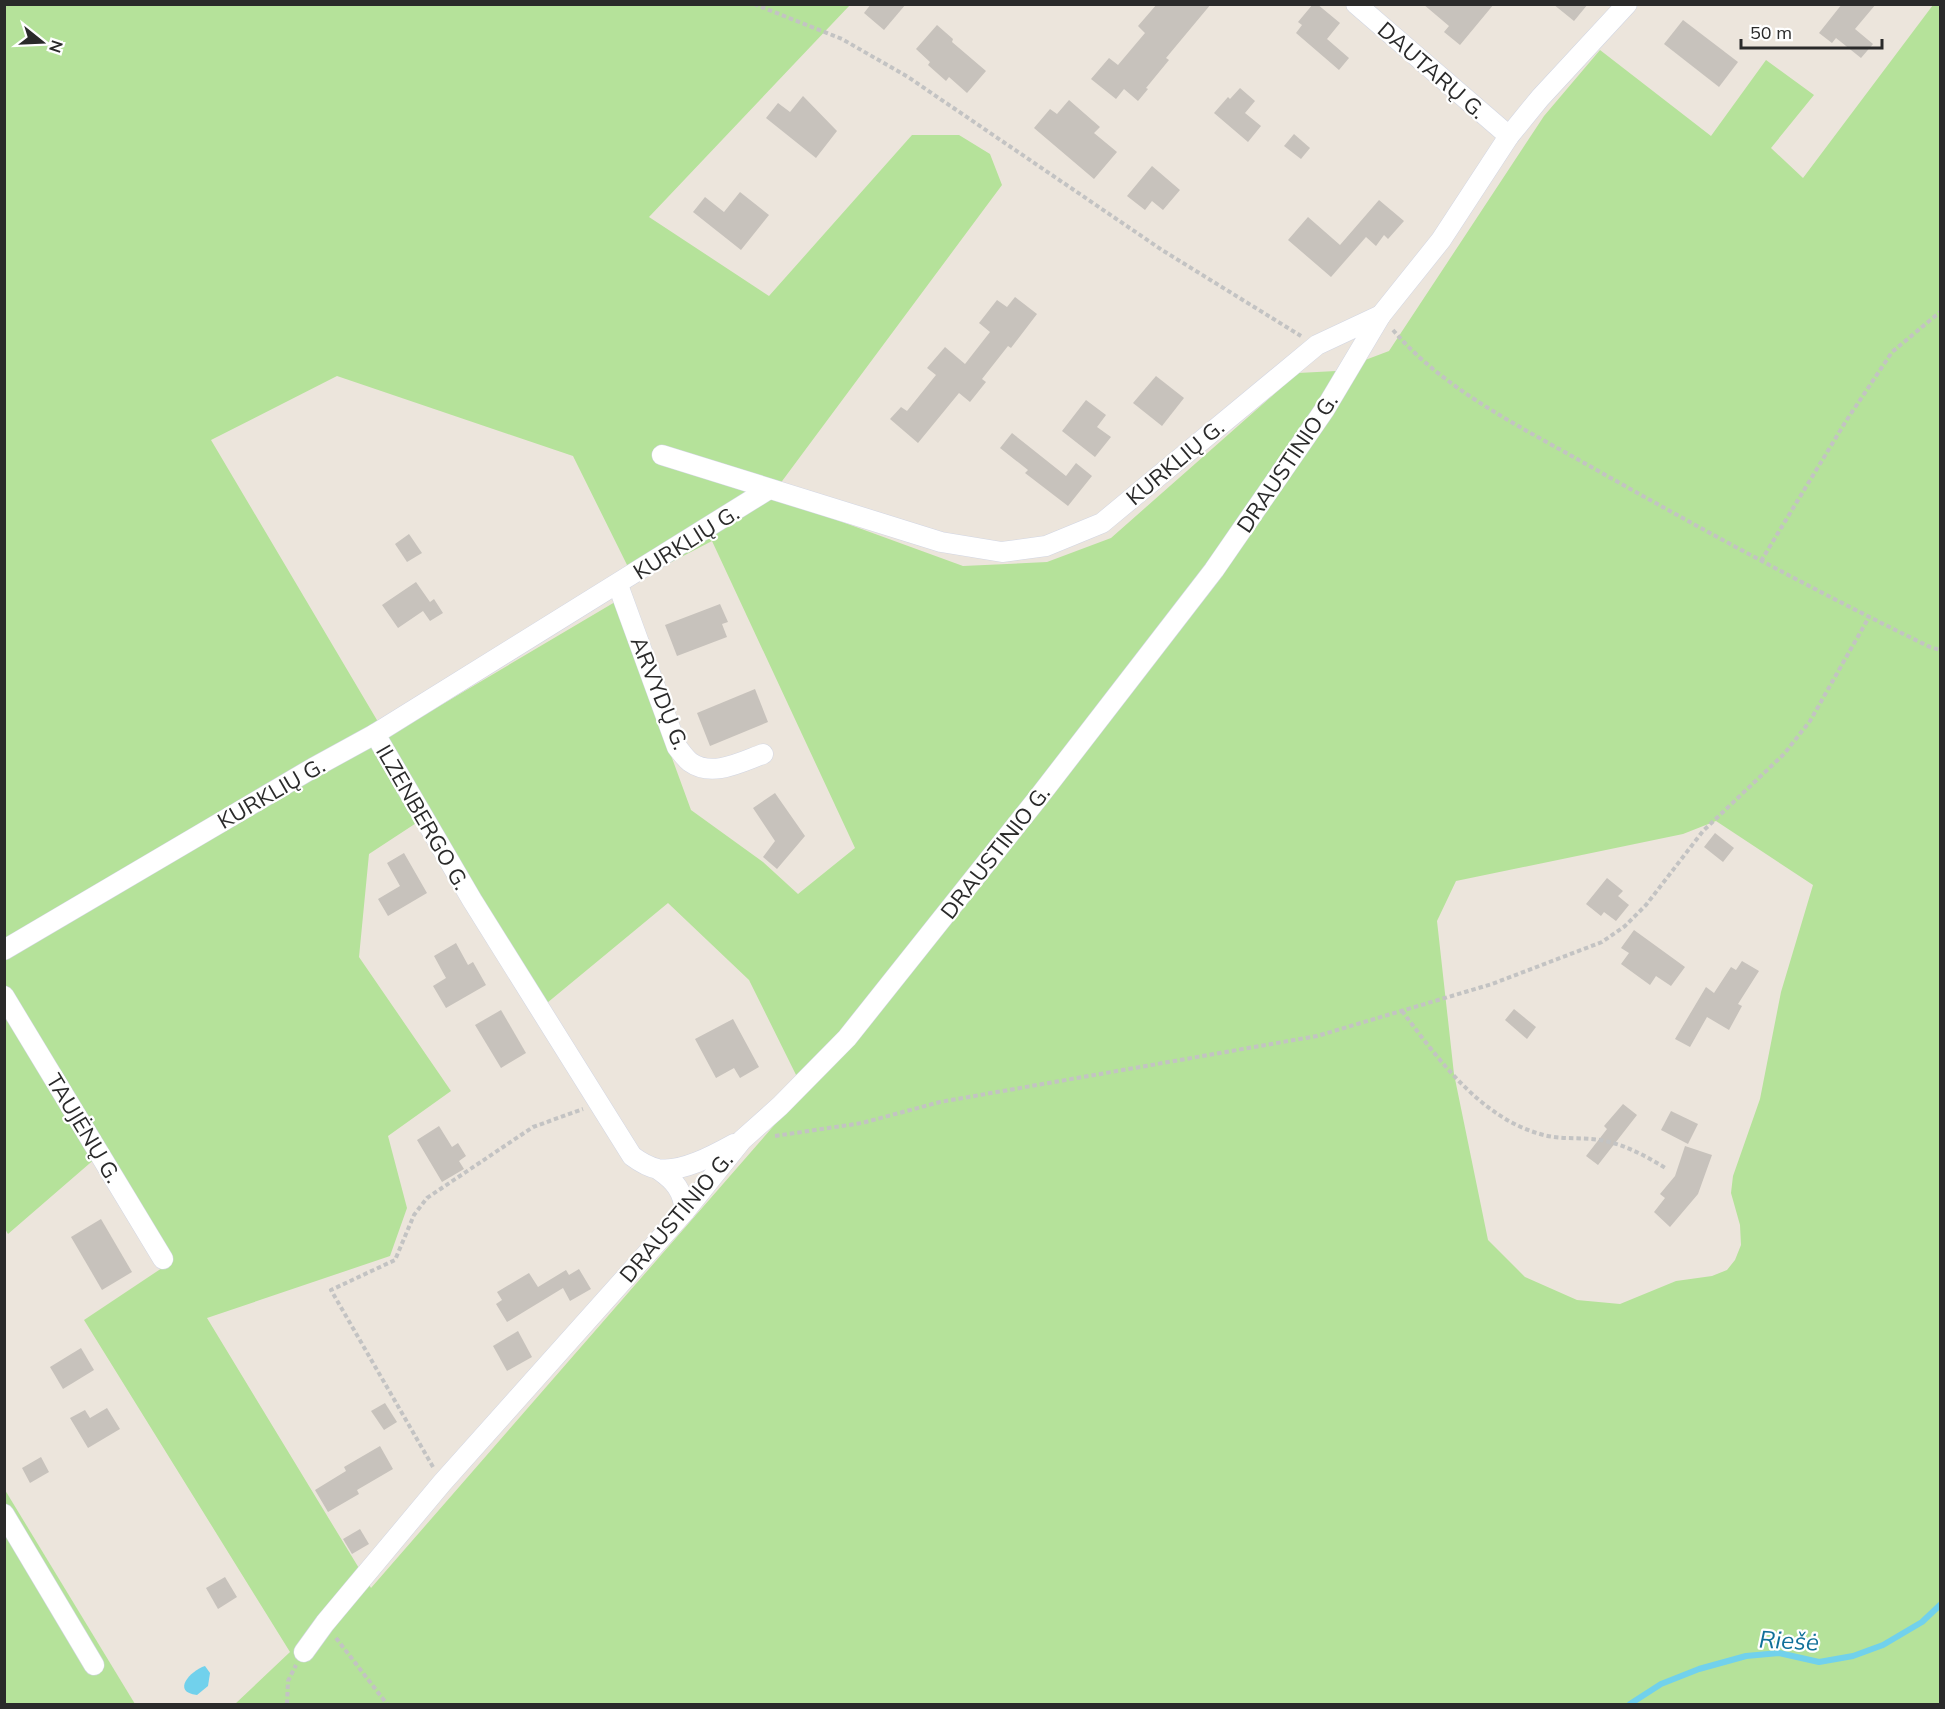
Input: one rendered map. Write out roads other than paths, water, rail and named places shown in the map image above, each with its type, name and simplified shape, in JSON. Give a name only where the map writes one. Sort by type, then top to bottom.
[{"type":"street","name":"DAUTARŲ G.","points":[[1356,4],[1509,136]]},
{"type":"street","name":"DRAUSTINIO G.","points":[[304,1652],[325,1623],[442,1483],[686,1211],[742,1140],[780,1106],[848,1038],[1214,570],[1324,408],[1381,315],[1441,240],[1509,136],[1540,98],[1627,4]]},
{"type":"street","name":"KURKLIŲ G.","points":[[4,950],[375,734],[769,489],[941,542],[1002,552],[1046,546],[1102,523],[1317,345],[1381,315]]},
{"type":"street","points":[[662,455],[769,489]]},
{"type":"street","name":"ARVYDŲ G.","points":[[618,585],[677,747],[689,762],[703,768],[719,769],[763,754]]},
{"type":"street","name":"ILZENBERGO G.","points":[[375,734],[472,900],[632,1156],[671,1178],[679,1188],[686,1211]]},
{"type":"street","name":"TAUJĖNŲ G.","points":[[4,996],[163,1259]]},
{"type":"street","points":[[659,1170],[707,1160],[742,1140]]},
{"type":"street","points":[[4,1514],[94,1665]]},
{"type":"water","points":[[205,1666],[210,1673],[208,1686],[197,1695],[189,1693],[184,1686],[186,1681],[194,1672]]},
{"type":"waterway","name":"Riešė","points":[[1630,1704],[1661,1684],[1699,1669],[1746,1656],[1779,1653],[1819,1662],[1853,1656],[1883,1645],[1922,1622],[1940,1605]]}]
